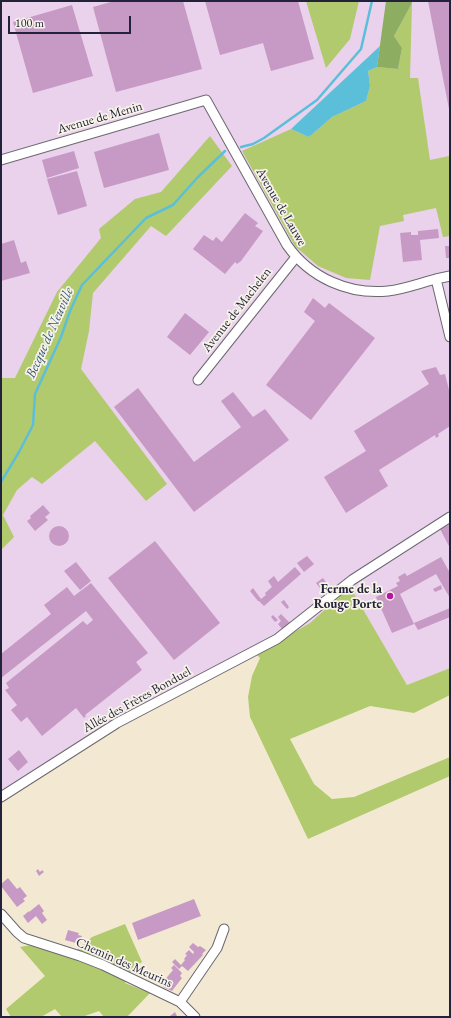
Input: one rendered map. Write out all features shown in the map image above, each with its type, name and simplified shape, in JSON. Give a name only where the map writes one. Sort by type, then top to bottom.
[{"type":"street","name":"Avenue de Menin","points":[[1,160],[206,100]]},
{"type":"street","name":"Avenue de Lauwe","points":[[206,100],[287,245],[296,257],[309,269],[342,287],[374,292],[389,291],[450,276]]},
{"type":"street","name":"Avenue de Machelen","points":[[198,380],[296,257]]},
{"type":"street","points":[[436,279],[450,337]]},
{"type":"street","name":"Allée des Frères Bonduel","points":[[1,797],[117,723],[260,649],[288,631],[352,580],[450,517]]},
{"type":"street","name":"Chemin des Meurins","points":[[1,914],[17,932],[29,941],[95,962],[180,1002],[195,1017]]},
{"type":"street","points":[[180,1002],[217,948],[224,929]]},
{"type":"shaded area","points":[[7,1],[450,1],[450,668],[407,685],[350,588],[310,623],[256,654],[117,727],[1,800],[1,3]]},
{"type":"green space","points":[[306,1],[359,1],[350,39],[326,68]]},
{"type":"green space","points":[[386,1],[411,1],[412,3],[394,36],[402,48],[398,69],[377,67]]},
{"type":"green space","points":[[412,3],[410,78],[418,78],[430,160],[449,156],[450,236],[443,237],[436,208],[403,215],[404,221],[380,226],[370,280],[346,278],[318,266],[295,246],[242,151],[291,129],[309,137],[332,117],[366,101],[370,86],[368,71],[377,67],[398,69],[402,48],[394,36]]},
{"type":"green space","points":[[210,136],[232,166],[166,236],[151,226],[93,293],[89,331],[81,369],[167,484],[146,501],[95,441],[42,484],[32,477],[17,490],[3,515],[14,537],[1,550],[1,378],[15,378],[57,292],[101,238],[99,229],[135,199],[161,192]]},
{"type":"green space","points":[[350,587],[407,685],[450,668],[450,695],[414,713],[370,706],[290,739],[314,784],[332,799],[354,797],[450,757],[450,776],[308,839],[250,717],[248,697],[252,676],[260,658],[256,654],[310,623]]},
{"type":"green space","points":[[125,924],[142,962],[133,969],[125,983],[150,993],[127,1017],[104,1017],[99,1011],[82,1017],[62,1017],[55,1009],[41,1017],[11,1017],[6,1009],[45,976],[20,947],[31,945],[71,955],[92,937]]},
{"type":"water","points":[[380,46],[377,67],[368,71],[370,86],[366,101],[332,117],[309,137],[291,129]]},
{"type":"building","points":[[114,1],[183,1],[202,69],[116,92],[93,7]]},
{"type":"building","points":[[205,1],[298,1],[314,59],[271,71],[263,43],[220,55]]},
{"type":"building","points":[[428,1],[450,1],[450,109],[449,109]]},
{"type":"building","points":[[72,5],[93,76],[33,93],[13,22]]},
{"type":"building","points":[[159,133],[169,170],[104,188],[94,152]]},
{"type":"building","points":[[74,151],[79,168],[47,178],[42,160]]},
{"type":"building","points":[[77,171],[87,206],[58,215],[47,179]]},
{"type":"building","points":[[245,213],[258,223],[255,226],[263,231],[241,261],[237,264],[235,262],[225,274],[193,249],[204,235],[213,241],[216,237],[222,242]]},
{"type":"building","points":[[438,229],[439,238],[420,240],[422,260],[403,262],[400,233],[411,232],[411,235],[418,235],[418,231]]},
{"type":"building","points":[[14,240],[21,263],[26,261],[30,273],[1,281],[1,244]]},
{"type":"building","points":[[445,246],[450,246],[450,258],[446,258]]},
{"type":"building","points":[[313,298],[325,308],[329,303],[375,338],[311,420],[266,385],[315,321],[304,312]]},
{"type":"building","points":[[185,313],[209,332],[190,355],[167,337]]},
{"type":"building","points":[[436,367],[440,375],[445,374],[450,394],[450,426],[438,434],[439,436],[436,438],[435,435],[379,470],[388,486],[346,513],[324,477],[366,451],[354,431],[429,384],[421,371]]},
{"type":"building","points":[[138,388],[194,462],[241,427],[221,401],[233,392],[253,417],[265,409],[289,440],[194,512],[114,407]]},
{"type":"building","points":[[43,505],[50,513],[45,517],[48,520],[35,531],[27,521],[31,518],[30,516]]},
{"type":"building","points":[[450,524],[450,548],[440,529]]},
{"type":"building","points":[[59,526],[66,529],[69,536],[66,543],[59,546],[52,543],[49,536],[52,529]]},
{"type":"building","points":[[155,541],[220,623],[174,660],[108,578]]},
{"type":"building","points":[[307,556],[314,564],[304,572],[297,563]]},
{"type":"building","name":"Ferme de la Rouge Porte","points":[[441,557],[450,573],[450,598],[436,574],[400,594],[414,624],[392,633],[376,597],[398,586],[396,583],[400,581],[398,577],[405,573],[407,576]]},
{"type":"building","points":[[76,562],[91,581],[80,590],[64,571]]},
{"type":"building","points":[[295,567],[301,574],[264,606],[250,591],[253,588],[261,599],[272,587],[268,581],[274,576],[278,582]]},
{"type":"building","points":[[323,578],[327,584],[321,589],[316,583]]},
{"type":"building","points":[[91,583],[148,653],[136,662],[142,670],[85,715],[86,716],[84,718],[76,708],[42,736],[27,717],[21,722],[11,710],[17,705],[5,690],[9,688],[6,683],[83,621],[87,625],[93,620],[86,611],[1,678],[1,654],[51,614],[44,605],[67,587],[74,596]]},
{"type":"building","points":[[441,585],[442,589],[435,592],[433,589]]},
{"type":"building","points":[[284,600],[289,607],[287,609],[281,602]]},
{"type":"building","name":"Ferme de la Rouge Porte","points":[[450,608],[450,617],[418,630],[414,623]]},
{"type":"building","points":[[281,614],[290,623],[283,630],[278,624],[281,621],[278,617]]},
{"type":"building","points":[[273,615],[278,620],[275,622],[271,617]]},
{"type":"building","points":[[19,750],[28,762],[18,771],[8,759]]},
{"type":"building","points":[[38,869],[40,872],[42,870],[44,872],[39,876],[36,871]]},
{"type":"building","points":[[8,878],[17,889],[20,887],[27,896],[23,899],[25,901],[17,907],[1,886],[1,884]]},
{"type":"building","points":[[194,899],[201,916],[138,940],[132,923]]},
{"type":"building","points":[[39,904],[44,911],[42,913],[47,920],[42,924],[36,916],[28,923],[23,916]]},
{"type":"building","points":[[68,930],[79,933],[78,935],[82,936],[80,943],[65,940]]},
{"type":"building","points":[[193,943],[206,950],[188,971],[182,966],[179,969],[172,962],[175,959],[181,965],[187,955],[185,954],[189,950],[193,954],[194,952],[189,947]]},
{"type":"building","points":[[174,965],[182,973],[180,976],[182,978],[172,991],[163,987],[165,984],[163,982],[173,970],[171,968]]},
{"type":"building","points":[[175,1012],[177,1016],[170,1017],[170,1016]]},
{"type":"waterway","points":[[241,147],[253,144],[264,138],[317,100],[361,49],[372,1]]},
{"type":"waterway","name":"Becque de Neuville","points":[[1,482],[33,425],[35,394],[61,337],[70,311],[82,285],[146,218],[173,205],[197,178],[225,151]]},
{"type":"place","name":"Ferme de la Rouge Porte","points":[[390,596]]}]
